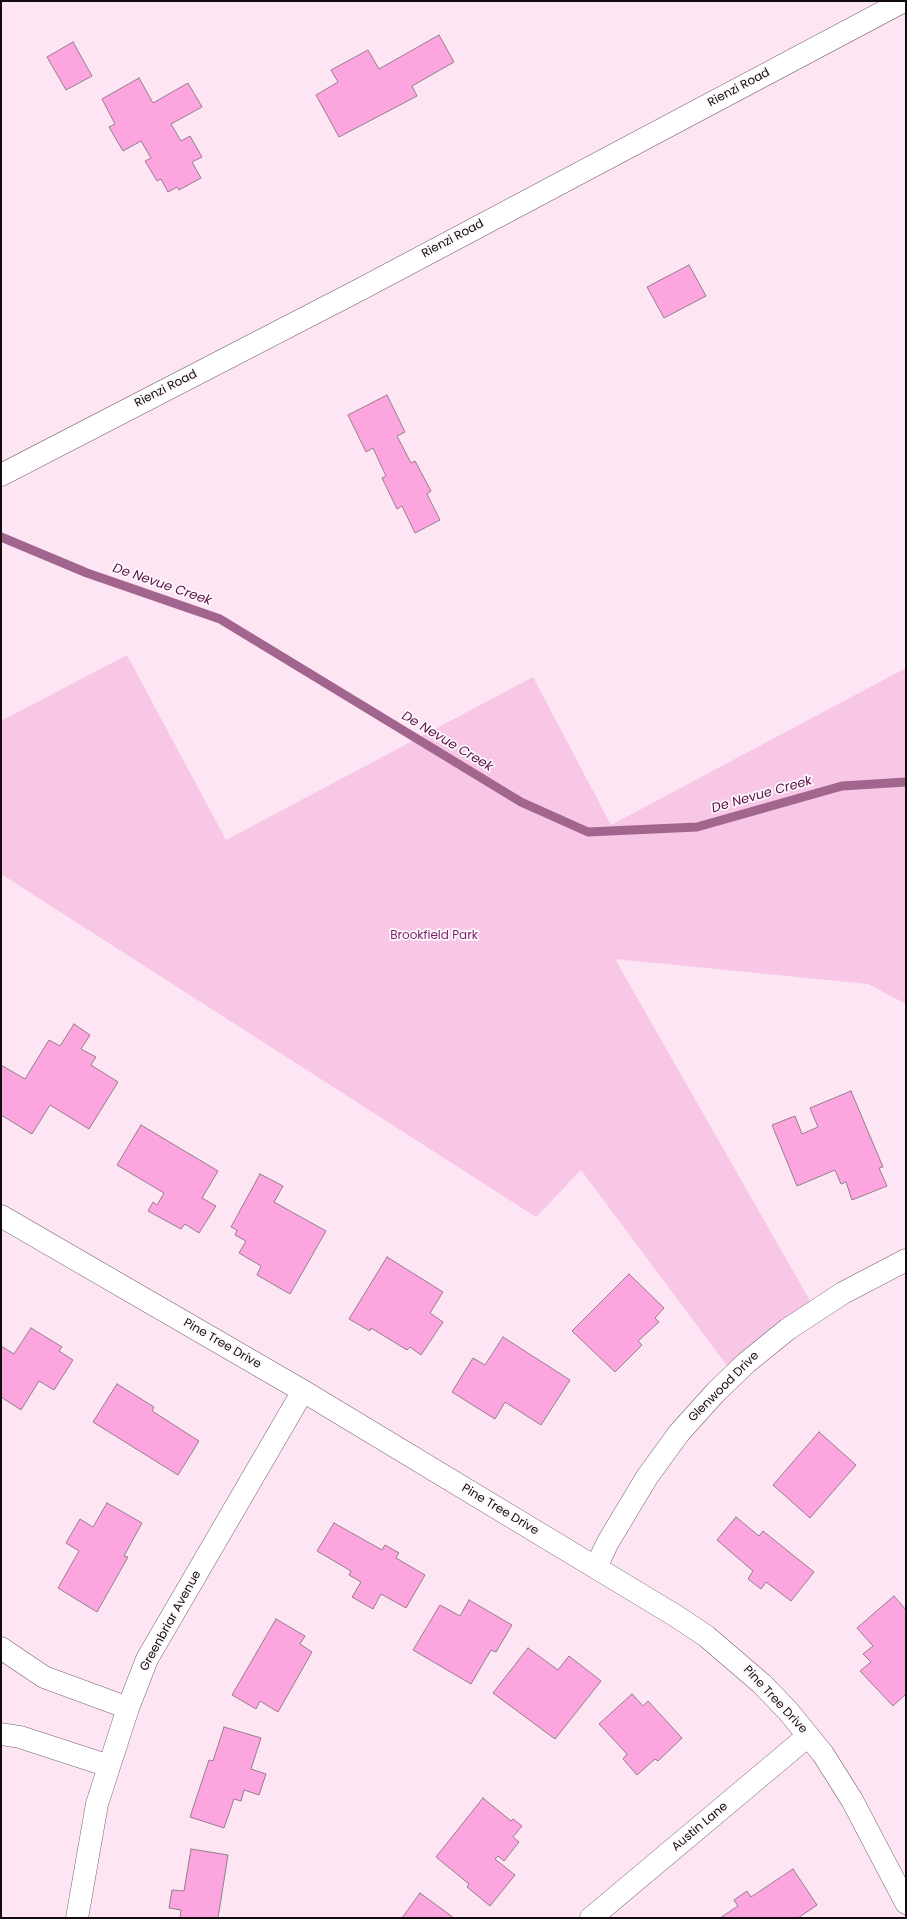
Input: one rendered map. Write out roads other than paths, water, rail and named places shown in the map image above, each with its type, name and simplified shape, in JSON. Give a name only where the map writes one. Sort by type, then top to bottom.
[{"type":"street","name":"Rienzi Road","points":[[1,475],[361,289],[904,1]]},
{"type":"street","name":"Pine Tree Drive","points":[[1,1216],[304,1391],[676,1616],[721,1648],[762,1684],[823,1754],[852,1800],[906,1903]]},
{"type":"street","name":"Glenwood Drive","points":[[596,1567],[608,1542],[647,1477],[679,1433],[720,1388],[763,1349],[812,1312],[843,1293],[906,1260]]},
{"type":"street","name":"Greenbriar Avenue","points":[[77,1918],[92,1827],[108,1766],[147,1659],[304,1391]]},
{"type":"street","points":[[1,1648],[44,1677],[128,1708]]},
{"type":"street","points":[[1,1734],[20,1737],[108,1766]]},
{"type":"street","name":"Austin Lane","points":[[591,1918],[808,1736]]},
{"type":"waterway","name":"De Nevue Creek","points":[[1,537],[87,573],[220,619],[521,802],[588,832],[697,827],[842,786],[906,782]]},
{"type":"park label","name":"Brookfield Park","points":[[434,936]]}]
